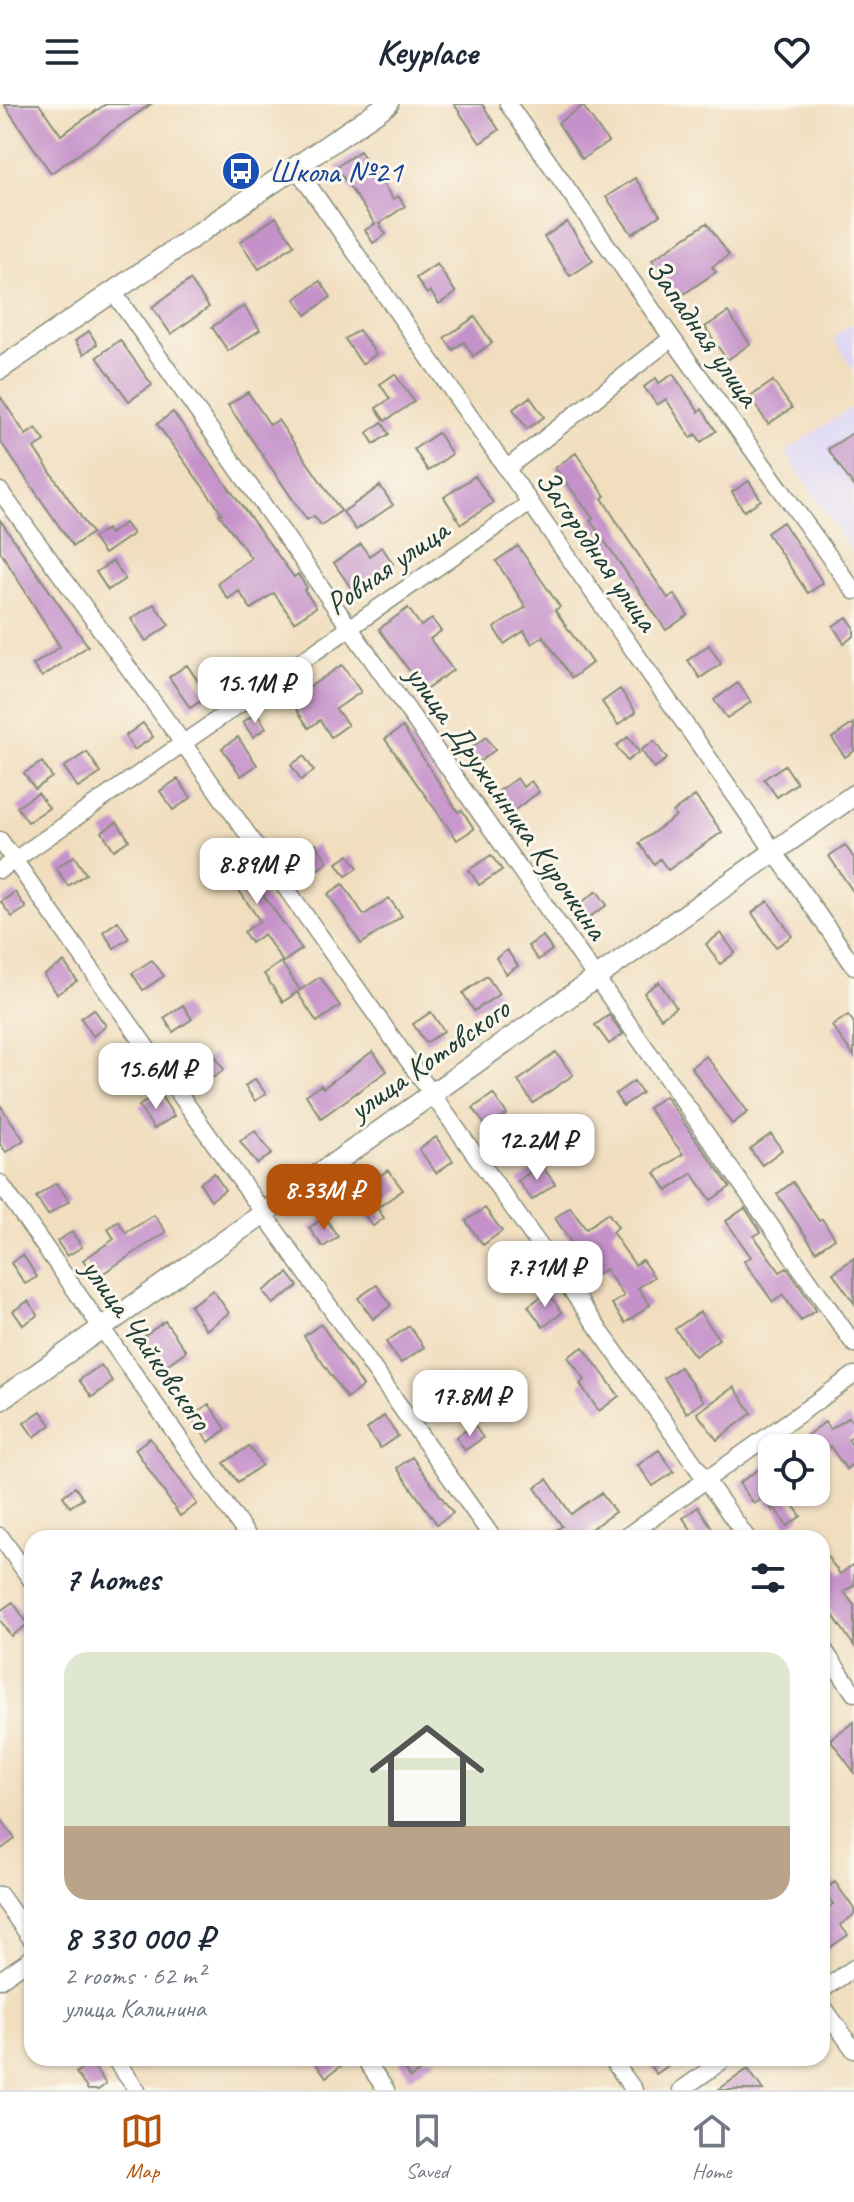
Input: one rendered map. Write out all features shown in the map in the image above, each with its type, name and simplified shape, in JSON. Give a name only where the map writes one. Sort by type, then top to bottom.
[{"type":"street","points":[[0,369],[388,104]]},
{"type":"street","name":"Западная улица","points":[[508,104],[854,591]]},
{"type":"street","name":"Загородная улица","points":[[295,166],[854,966]]},
{"type":"street","name":"улица Дружинника Курочкина","points":[[114,293],[854,1344]]},
{"type":"street","points":[[506,469],[672,338]]},
{"type":"street","points":[[0,491],[183,743],[742,1530]]},
{"type":"street","name":"Ровная улица","points":[[7,865],[530,503]]},
{"type":"street","name":"улица Котовского","points":[[0,1400],[854,795]]},
{"type":"street","points":[[0,840],[7,865],[264,1213],[487,1530]]},
{"type":"street","name":"улица Чайковского","points":[[0,1183],[243,1530]]},
{"type":"street","points":[[635,1530],[854,1375]]},
{"type":"street","points":[[0,1536],[24,1570]]},
{"type":"street","points":[[830,1658],[854,1693]]},
{"type":"street","points":[[0,1895],[24,1929]]},
{"type":"street","points":[[0,1980],[24,1964]]},
{"type":"street","points":[[830,1984],[854,1968]]},
{"type":"street","points":[[830,2016],[854,2050]]},
{"type":"street","points":[[120,2066],[137,2090]]},
{"type":"street","points":[[370,2066],[386,2090]]},
{"type":"street","points":[[617,2066],[634,2090]]},
{"type":"street","points":[[681,2090],[715,2066]]},
{"type":"shaded area","points":[[854,323],[854,371],[833,338]]},
{"type":"shaded area","points":[[854,406],[854,555],[785,452]]},
{"type":"building","points":[[4,104],[39,104],[61,135],[106,104],[151,104],[51,173]]},
{"type":"building","points":[[454,104],[482,104],[499,130],[480,143]]},
{"type":"building","points":[[583,106],[608,142],[582,159],[558,123]]},
{"type":"building","points":[[360,151],[393,199],[398,196],[405,206],[379,224],[386,234],[373,243],[365,230],[375,224],[336,167]]},
{"type":"building","points":[[635,178],[660,215],[632,234],[606,197]]},
{"type":"building","points":[[276,217],[294,245],[259,269],[240,242]]},
{"type":"building","points":[[567,222],[593,261],[570,276],[544,237]]},
{"type":"building","points":[[707,223],[729,255],[712,267],[716,272],[678,298],[652,260]]},
{"type":"building","points":[[437,264],[456,293],[439,304],[416,278]]},
{"type":"building","points":[[190,280],[209,307],[171,334],[152,307]]},
{"type":"building","points":[[320,281],[331,297],[306,315],[295,299]]},
{"type":"building","points":[[244,306],[260,330],[228,351],[212,327]]},
{"type":"building","points":[[728,312],[750,344],[727,360],[705,327]]},
{"type":"building","points":[[475,317],[492,343],[473,356],[464,342],[453,350],[444,338]]},
{"type":"building","points":[[359,330],[376,354],[362,364],[345,339]]},
{"type":"building","points":[[89,331],[97,344],[84,354],[75,341]]},
{"type":"building","points":[[120,340],[152,385],[129,401],[97,357]]},
{"type":"building","points":[[395,374],[414,402],[385,421],[376,408],[390,399],[380,384]]},
{"type":"building","points":[[673,374],[716,431],[701,442],[696,434],[691,438],[666,399],[657,405],[644,387],[656,378],[659,383]]},
{"type":"building","points":[[773,381],[792,408],[768,424],[750,397]]},
{"type":"building","points":[[248,392],[270,425],[278,420],[341,511],[321,525],[314,516],[307,520],[228,405]]},
{"type":"building","points":[[0,396],[26,435],[36,428],[45,441],[34,448],[92,533],[73,546],[0,441]]},
{"type":"building","points":[[530,397],[544,417],[527,429],[513,409]]},
{"type":"building","points":[[173,412],[294,577],[298,574],[307,588],[304,590],[316,607],[294,622],[274,593],[251,609],[239,591],[228,599],[217,583],[251,558],[157,424]]},
{"type":"building","points":[[382,422],[389,434],[374,444],[367,433]]},
{"type":"building","points":[[854,432],[854,487],[828,449]]},
{"type":"building","points":[[438,433],[452,454],[428,471],[414,449]]},
{"type":"building","points":[[576,453],[605,496],[602,498],[627,538],[668,598],[674,594],[688,615],[666,630],[590,520],[593,518],[555,468]]},
{"type":"building","points":[[475,476],[493,503],[461,524],[444,497]]},
{"type":"building","points":[[749,481],[761,500],[744,511],[732,492]]},
{"type":"building","points":[[380,486],[393,505],[356,530],[343,512]]},
{"type":"building","points":[[0,520],[88,646],[42,677],[33,665],[60,647],[0,551]]},
{"type":"building","points":[[783,522],[823,583],[808,593],[767,533]]},
{"type":"building","points":[[125,523],[133,534],[104,554],[93,538],[107,529],[110,534]]},
{"type":"building","points":[[361,544],[369,556],[382,547],[393,564],[353,591],[334,563]]},
{"type":"building","points":[[518,546],[560,607],[555,610],[592,663],[572,678],[543,636],[532,644],[524,631],[504,644],[494,628],[526,607],[496,561]]},
{"type":"building","points":[[113,561],[125,579],[108,590],[96,572]]},
{"type":"building","points":[[154,604],[169,625],[146,641],[131,619]]},
{"type":"building","points":[[408,608],[421,626],[432,619],[441,631],[430,639],[453,670],[424,691],[379,629]]},
{"type":"building","points":[[847,617],[854,627],[854,636],[844,643],[833,626]]},
{"type":"building","points":[[709,645],[721,664],[700,678],[688,660]]},
{"type":"building","points":[[187,665],[208,696],[190,708],[169,677]]},
{"type":"building","points":[[342,665],[361,692],[336,709],[348,725],[331,737],[320,720],[309,728],[290,700]]},
{"type":"building","points":[[738,683],[751,702],[727,718],[714,700]]},
{"type":"building","points":[[620,689],[636,712],[618,725],[602,702]]},
{"type":"building","points":[[257,713],[266,728],[253,737],[243,722]]},
{"type":"building","points":[[143,723],[153,737],[134,750],[125,736]]},
{"type":"building","points":[[854,723],[854,751],[845,757],[832,738]]},
{"type":"building","points":[[403,727],[458,812],[462,810],[474,829],[457,840],[385,739]]},
{"type":"building","points":[[238,737],[257,765],[241,776],[222,748]]},
{"type":"building","points":[[486,737],[495,750],[479,762],[470,749]]},
{"type":"building","points":[[628,737],[639,752],[627,761],[616,746]]},
{"type":"building","points":[[654,741],[667,759],[654,768],[641,750]]},
{"type":"building","points":[[87,752],[101,773],[78,788],[64,767]]},
{"type":"building","points":[[304,756],[314,771],[301,780],[291,765]]},
{"type":"building","points":[[42,762],[52,777],[35,789],[24,773]]},
{"type":"building","points":[[785,765],[797,783],[777,797],[764,779]]},
{"type":"building","points":[[517,778],[523,787],[531,781],[539,792],[513,811],[499,791]]},
{"type":"building","points":[[178,779],[191,798],[173,810],[160,791]]},
{"type":"building","points":[[38,793],[49,808],[28,822],[17,807]]},
{"type":"building","points":[[695,796],[722,832],[668,870],[660,859],[654,864],[639,843],[676,816],[673,812]]},
{"type":"building","points":[[117,822],[129,840],[114,850],[102,832]]},
{"type":"building","points":[[316,844],[328,862],[312,873],[300,855]]},
{"type":"building","points":[[845,845],[854,858],[854,893],[829,856]]},
{"type":"building","points":[[228,846],[302,949],[283,962],[264,934],[251,943],[244,932],[260,921],[231,879],[225,882],[209,858]]},
{"type":"building","points":[[349,855],[358,868],[346,876],[337,863]]},
{"type":"building","points":[[491,855],[502,870],[479,885],[469,870]]},
{"type":"building","points":[[74,856],[86,874],[68,886],[56,868]]},
{"type":"building","points":[[343,884],[364,915],[389,898],[402,916],[361,944],[328,894]]},
{"type":"building","points":[[597,891],[607,905],[588,918],[578,905]]},
{"type":"building","points":[[15,892],[26,908],[12,917],[1,902]]},
{"type":"building","points":[[768,901],[792,936],[776,947],[752,913]]},
{"type":"building","points":[[118,921],[129,938],[114,948],[103,932]]},
{"type":"building","points":[[721,933],[735,953],[720,964],[706,944]]},
{"type":"building","points":[[543,936],[552,950],[538,960],[528,946]]},
{"type":"building","points":[[507,950],[518,966],[506,974],[496,958]]},
{"type":"building","points":[[152,960],[164,976],[143,990],[132,973]]},
{"type":"building","points":[[64,962],[77,981],[57,994],[44,975]]},
{"type":"building","points":[[281,962],[300,990],[283,1002],[264,974]]},
{"type":"building","points":[[487,976],[499,994],[474,1011],[463,993]]},
{"type":"building","points":[[320,977],[340,1006],[317,1022],[297,992]]},
{"type":"building","points":[[659,982],[676,1007],[661,1018],[644,993]]},
{"type":"building","points":[[183,1005],[192,1019],[173,1032],[164,1018]]},
{"type":"building","points":[[94,1009],[106,1026],[93,1036],[81,1018]]},
{"type":"building","points":[[431,1012],[444,1031],[426,1043],[413,1024]]},
{"type":"building","points":[[609,1015],[623,1034],[609,1044],[595,1025]]},
{"type":"building","points":[[848,1015],[854,1023],[854,1056],[832,1026]]},
{"type":"building","points":[[127,1050],[139,1068],[126,1077],[114,1059]]},
{"type":"building","points":[[373,1051],[387,1071],[321,1118],[306,1095],[321,1085],[323,1088]]},
{"type":"building","points":[[556,1052],[573,1075],[533,1103],[518,1081]]},
{"type":"building","points":[[214,1054],[224,1070],[206,1082],[196,1066]]},
{"type":"building","points":[[706,1056],[748,1112],[732,1124],[691,1067]]},
{"type":"building","points":[[255,1079],[266,1094],[255,1101],[245,1086]]},
{"type":"building","points":[[634,1081],[642,1093],[623,1106],[615,1094]]},
{"type":"building","points":[[159,1093],[174,1116],[154,1129],[139,1106]]},
{"type":"building","points":[[493,1094],[507,1114],[487,1128],[473,1108]]},
{"type":"building","points":[[665,1096],[730,1187],[711,1200],[692,1173],[667,1191],[655,1173],[683,1154],[648,1108]]},
{"type":"building","points":[[0,1105],[24,1140],[6,1152],[0,1144]]},
{"type":"building","points":[[255,1131],[272,1154],[257,1164],[240,1141]]},
{"type":"building","points":[[771,1134],[782,1150],[762,1165],[750,1149]]},
{"type":"building","points":[[436,1137],[453,1161],[436,1173],[419,1149]]},
{"type":"building","points":[[541,1164],[555,1184],[532,1200],[518,1181]]},
{"type":"building","points":[[388,1170],[403,1190],[377,1208],[384,1218],[373,1226],[351,1197]]},
{"type":"building","points":[[214,1173],[225,1190],[211,1200],[200,1183]]},
{"type":"building","points":[[793,1182],[819,1221],[822,1219],[835,1238],[816,1251],[777,1194]]},
{"type":"building","points":[[56,1183],[69,1201],[48,1215],[36,1197]]},
{"type":"building","points":[[570,1207],[586,1229],[608,1213],[618,1227],[612,1232],[635,1265],[642,1260],[654,1277],[638,1288],[650,1305],[625,1323],[612,1304],[624,1296],[605,1269],[594,1277],[555,1218]]},
{"type":"building","points":[[485,1208],[502,1231],[483,1245],[466,1221]]},
{"type":"building","points":[[745,1208],[761,1232],[754,1236],[780,1272],[787,1268],[816,1310],[801,1321],[783,1295],[773,1302],[744,1261],[751,1257],[726,1221]]},
{"type":"building","points":[[154,1215],[166,1232],[96,1278],[83,1260],[114,1239],[108,1229],[118,1221],[126,1233]]},
{"type":"building","points":[[325,1217],[338,1237],[323,1247],[309,1228]]},
{"type":"building","points":[[72,1232],[82,1247],[67,1256],[57,1241]]},
{"type":"building","points":[[23,1255],[37,1277],[25,1284],[11,1263]]},
{"type":"building","points":[[854,1258],[854,1303],[833,1273]]},
{"type":"building","points":[[288,1273],[298,1286],[273,1304],[263,1291]]},
{"type":"building","points":[[377,1285],[391,1305],[373,1319],[358,1298]]},
{"type":"building","points":[[213,1290],[229,1313],[206,1330],[190,1306]]},
{"type":"building","points":[[548,1292],[562,1313],[543,1327],[528,1306]]},
{"type":"building","points":[[28,1301],[38,1315],[23,1325],[13,1311]]},
{"type":"building","points":[[700,1312],[719,1339],[695,1356],[675,1329]]},
{"type":"building","points":[[165,1321],[186,1351],[157,1372],[136,1342]]},
{"type":"building","points":[[321,1324],[363,1386],[347,1398],[304,1336]]},
{"type":"building","points":[[409,1326],[424,1347],[401,1363],[386,1342]]},
{"type":"building","points":[[583,1347],[619,1396],[599,1411],[580,1384],[585,1380],[568,1357]]},
{"type":"building","points":[[101,1365],[113,1382],[92,1397],[79,1380]]},
{"type":"building","points":[[680,1367],[704,1401],[687,1413],[664,1378]]},
{"type":"building","points":[[734,1387],[752,1413],[717,1440],[697,1413]]},
{"type":"building","points":[[209,1404],[226,1429],[209,1442],[191,1417]]},
{"type":"building","points":[[41,1411],[51,1425],[34,1437],[24,1423]]},
{"type":"building","points":[[384,1416],[398,1436],[380,1448],[367,1429]]},
{"type":"building","points":[[849,1417],[854,1424],[854,1435],[848,1439],[854,1448],[854,1463],[846,1469],[830,1446],[830,1434],[809,1434],[825,1422],[830,1430]]},
{"type":"building","points":[[474,1425],[483,1438],[465,1450],[456,1437]]},
{"type":"building","points":[[150,1438],[197,1504],[180,1516],[135,1449]]},
{"type":"building","points":[[249,1446],[262,1465],[238,1482],[224,1463]]},
{"type":"building","points":[[659,1450],[674,1472],[653,1486],[638,1465]]},
{"type":"building","points":[[412,1457],[453,1513],[437,1524],[397,1468]]},
{"type":"building","points":[[758,1470],[758,1502],[754,1504],[739,1483]]},
{"type":"building","points":[[547,1479],[571,1514],[601,1493],[615,1512],[589,1530],[556,1530],[562,1526],[535,1488]]},
{"type":"building","points":[[75,1487],[83,1498],[70,1507],[63,1496]]},
{"type":"building","points":[[773,1506],[794,1506],[801,1516],[787,1526]]},
{"type":"building","points":[[698,1507],[713,1529],[691,1530],[683,1518]]},
{"type":"building","points":[[830,1560],[840,1574],[854,1564],[854,1585],[844,1592],[854,1605],[854,1646],[830,1611]]},
{"type":"building","points":[[13,1602],[24,1618],[24,1627],[11,1636],[0,1620],[0,1611]]},
{"type":"building","points":[[854,1722],[854,1772],[830,1739]]},
{"type":"building","points":[[0,1817],[15,1839],[0,1850]]},
{"type":"building","points":[[835,1882],[854,1909],[854,1915],[840,1925],[848,1935],[830,1947],[830,1906],[833,1904],[830,1886]]},
{"type":"building","points":[[86,2066],[94,2066],[106,2084],[98,2090],[88,2090],[76,2073]]},
{"type":"building","points":[[318,2066],[341,2066],[326,2077]]},
{"type":"building","points":[[402,2066],[427,2066],[410,2078]]},
{"type":"building","points":[[650,2066],[668,2066],[656,2074]]},
{"type":"building","points":[[748,2069],[763,2090],[718,2090]]},
{"type":"place","name":"Школа №21","points":[[241,171]]}]
